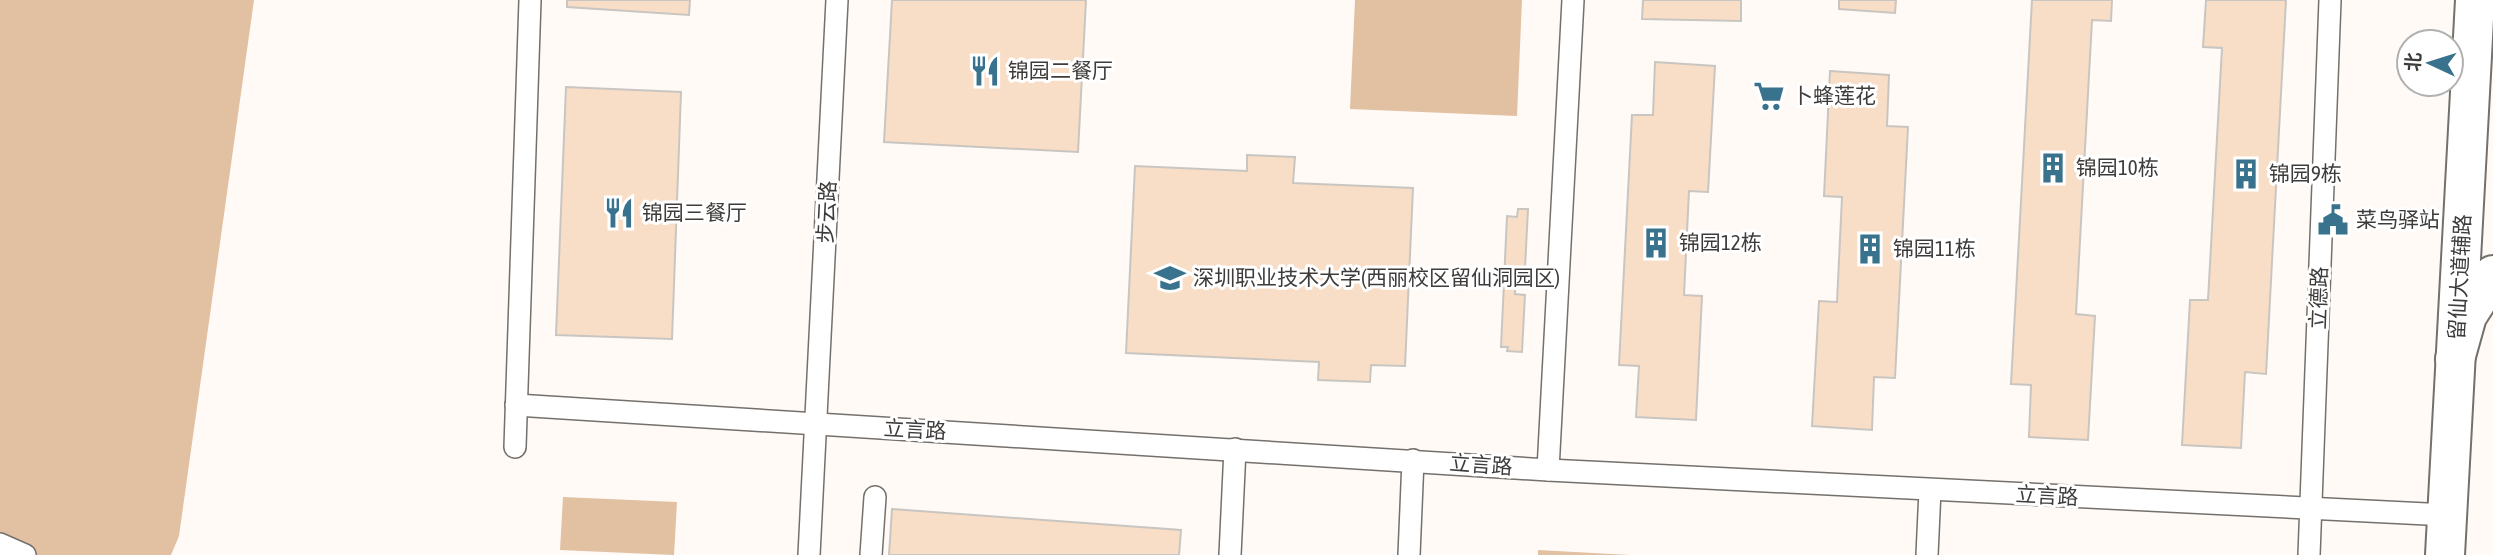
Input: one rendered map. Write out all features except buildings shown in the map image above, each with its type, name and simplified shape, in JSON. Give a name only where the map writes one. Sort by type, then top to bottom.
[{"type":"main road","name":"留仙大道辅路","points":[[2445,555],[2474,0]]},
{"type":"main road","points":[[2455,359],[2468,316],[2493,275]]},
{"type":"lane","points":[[515,447],[530,0]]},
{"type":"lane","name":"步云路","points":[[809,555],[837,0]]},
{"type":"lane","points":[[1548,470],[1573,0]]},
{"type":"lane","name":"立德路","points":[[2309,555],[2330,0]]},
{"type":"lane","name":"立言路","points":[[516,405],[1548,470],[2447,515]]},
{"type":"lane","points":[[1230,555],[1235,449]]},
{"type":"lane","points":[[1409,555],[1413,460]]},
{"type":"lane","points":[[1927,555],[1930,490]]},
{"type":"lane","points":[[871,555],[875,497]]},
{"type":"lane","points":[[0,544],[25,555]]},
{"type":"shaded area","points":[[0,0],[254,0],[179,536],[171,555],[0,555]]},
{"type":"shaded area","points":[[1355,0],[1522,0],[1517,116],[1350,109]]},
{"type":"shaded area","points":[[563,497],[677,502],[674,555],[560,550]]},
{"type":"shaded area","points":[[1538,550],[1630,555],[1538,555]]},
{"type":"place","name":"锦园二餐厅","points":[[985,71]]},
{"type":"place","name":"卜蜂莲花","points":[[1769,96]]},
{"type":"place","name":"锦园10栋","points":[[2053,168]]},
{"type":"place","name":"锦园9栋","points":[[2246,174]]},
{"type":"place","name":"锦园三餐厅","points":[[619,213]]},
{"type":"place","name":"菜鸟驿站","points":[[2333,220]]},
{"type":"place","name":"锦园12栋","points":[[1656,243]]},
{"type":"place","name":"锦园11栋","points":[[1870,249]]},
{"type":"place","name":"深圳职业技术大学(西丽校区留仙洞园区)","points":[[1170,278]]}]
